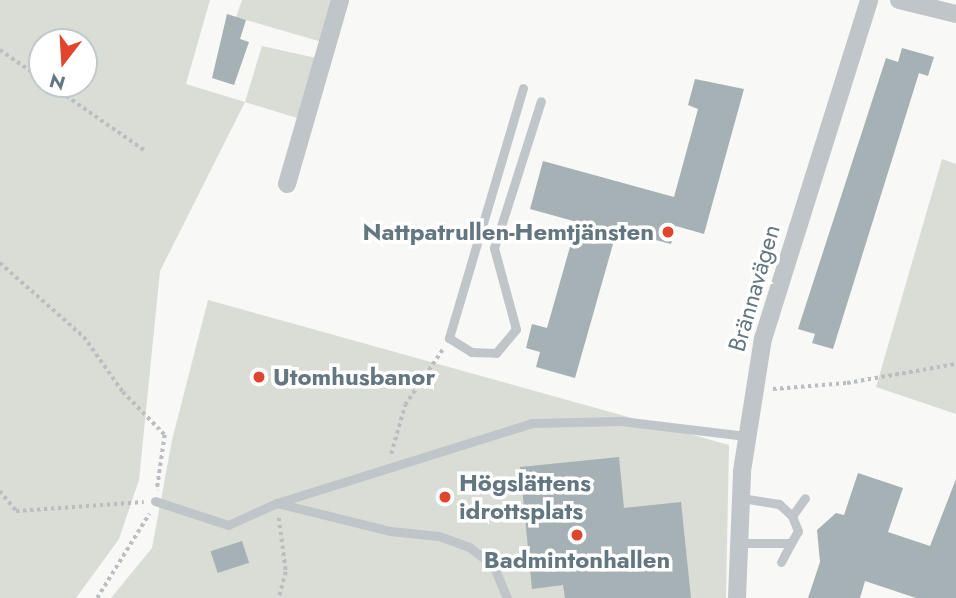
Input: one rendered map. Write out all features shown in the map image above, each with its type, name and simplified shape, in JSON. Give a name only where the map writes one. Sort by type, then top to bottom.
[{"type":"street","points":[[287,184],[340,0]]},
{"type":"street","name":"Brännavägen","points":[[737,598],[737,543],[746,436],[762,393],[779,280],[869,0]]},
{"type":"street","points":[[899,0],[956,13]]},
{"type":"lane","points":[[523,88],[449,338],[471,352],[496,353],[516,329],[494,248],[541,101]]},
{"type":"lane","points":[[155,501],[228,525],[277,503],[532,423],[621,421],[746,436]]},
{"type":"lane","points":[[338,471],[341,482]]},
{"type":"lane","points":[[740,498],[779,504],[792,516],[798,531],[781,562]]},
{"type":"lane","points":[[792,516],[805,498]]},
{"type":"lane","points":[[277,503],[469,547],[493,565],[507,598]]},
{"type":"lane","points":[[737,543],[791,543]]},
{"type":"path","points":[[0,50],[28,69]]},
{"type":"path","points":[[69,98],[144,150]]},
{"type":"path","points":[[0,263],[83,337],[123,392],[165,435],[155,501],[97,598]]},
{"type":"path","points":[[387,469],[405,405],[449,338]]},
{"type":"path","points":[[762,393],[847,383],[956,364]]},
{"type":"path","points":[[762,393],[769,380]]},
{"type":"path","points":[[0,491],[16,510],[155,501]]},
{"type":"path","points":[[277,503],[286,572],[279,598]]},
{"type":"shaded area","points":[[0,0],[210,0],[186,84],[245,102],[160,271],[139,480],[119,539],[76,598],[0,598]]},
{"type":"shaded area","points":[[242,0],[334,0],[322,42],[236,17]]},
{"type":"shaded area","points":[[262,46],[316,58],[297,118],[245,102]]},
{"type":"shaded area","points":[[942,159],[956,164],[956,414],[876,387]]},
{"type":"shaded area","name":"Högslättens idrottsplats","points":[[208,300],[729,445],[726,598],[111,598],[152,548],[172,440]]},
{"type":"building","points":[[227,14],[246,20],[240,39],[249,42],[234,85],[212,78]]},
{"type":"building","points":[[902,48],[934,57],[928,76],[919,73],[833,349],[812,343],[815,334],[798,329],[886,58],[898,62]]},
{"type":"building","points":[[695,79],[744,89],[704,234],[676,226],[671,244],[617,230],[575,378],[536,367],[540,352],[526,348],[532,324],[547,328],[577,222],[530,209],[543,161],[674,197],[698,109],[688,105]]},
{"type":"building","name":"Badmintonhallen","points":[[619,457],[624,508],[681,502],[691,598],[565,598],[563,585],[532,589],[520,467]]},
{"type":"building","points":[[858,473],[903,488],[888,532],[930,546],[956,479],[956,598],[916,598],[865,581],[860,598],[808,598],[820,562],[817,530],[836,513],[844,515]]},
{"type":"building","points":[[242,541],[249,563],[218,573],[211,551]]},
{"type":"place","name":"Nattpatrullen-Hemtjänsten","points":[[668,232]]},
{"type":"place","name":"Utomhusbanor","points":[[259,377]]},
{"type":"place","name":"Högslättens idrottsplats","points":[[445,497]]},
{"type":"place","name":"Badmintonhallen","points":[[577,535]]}]
